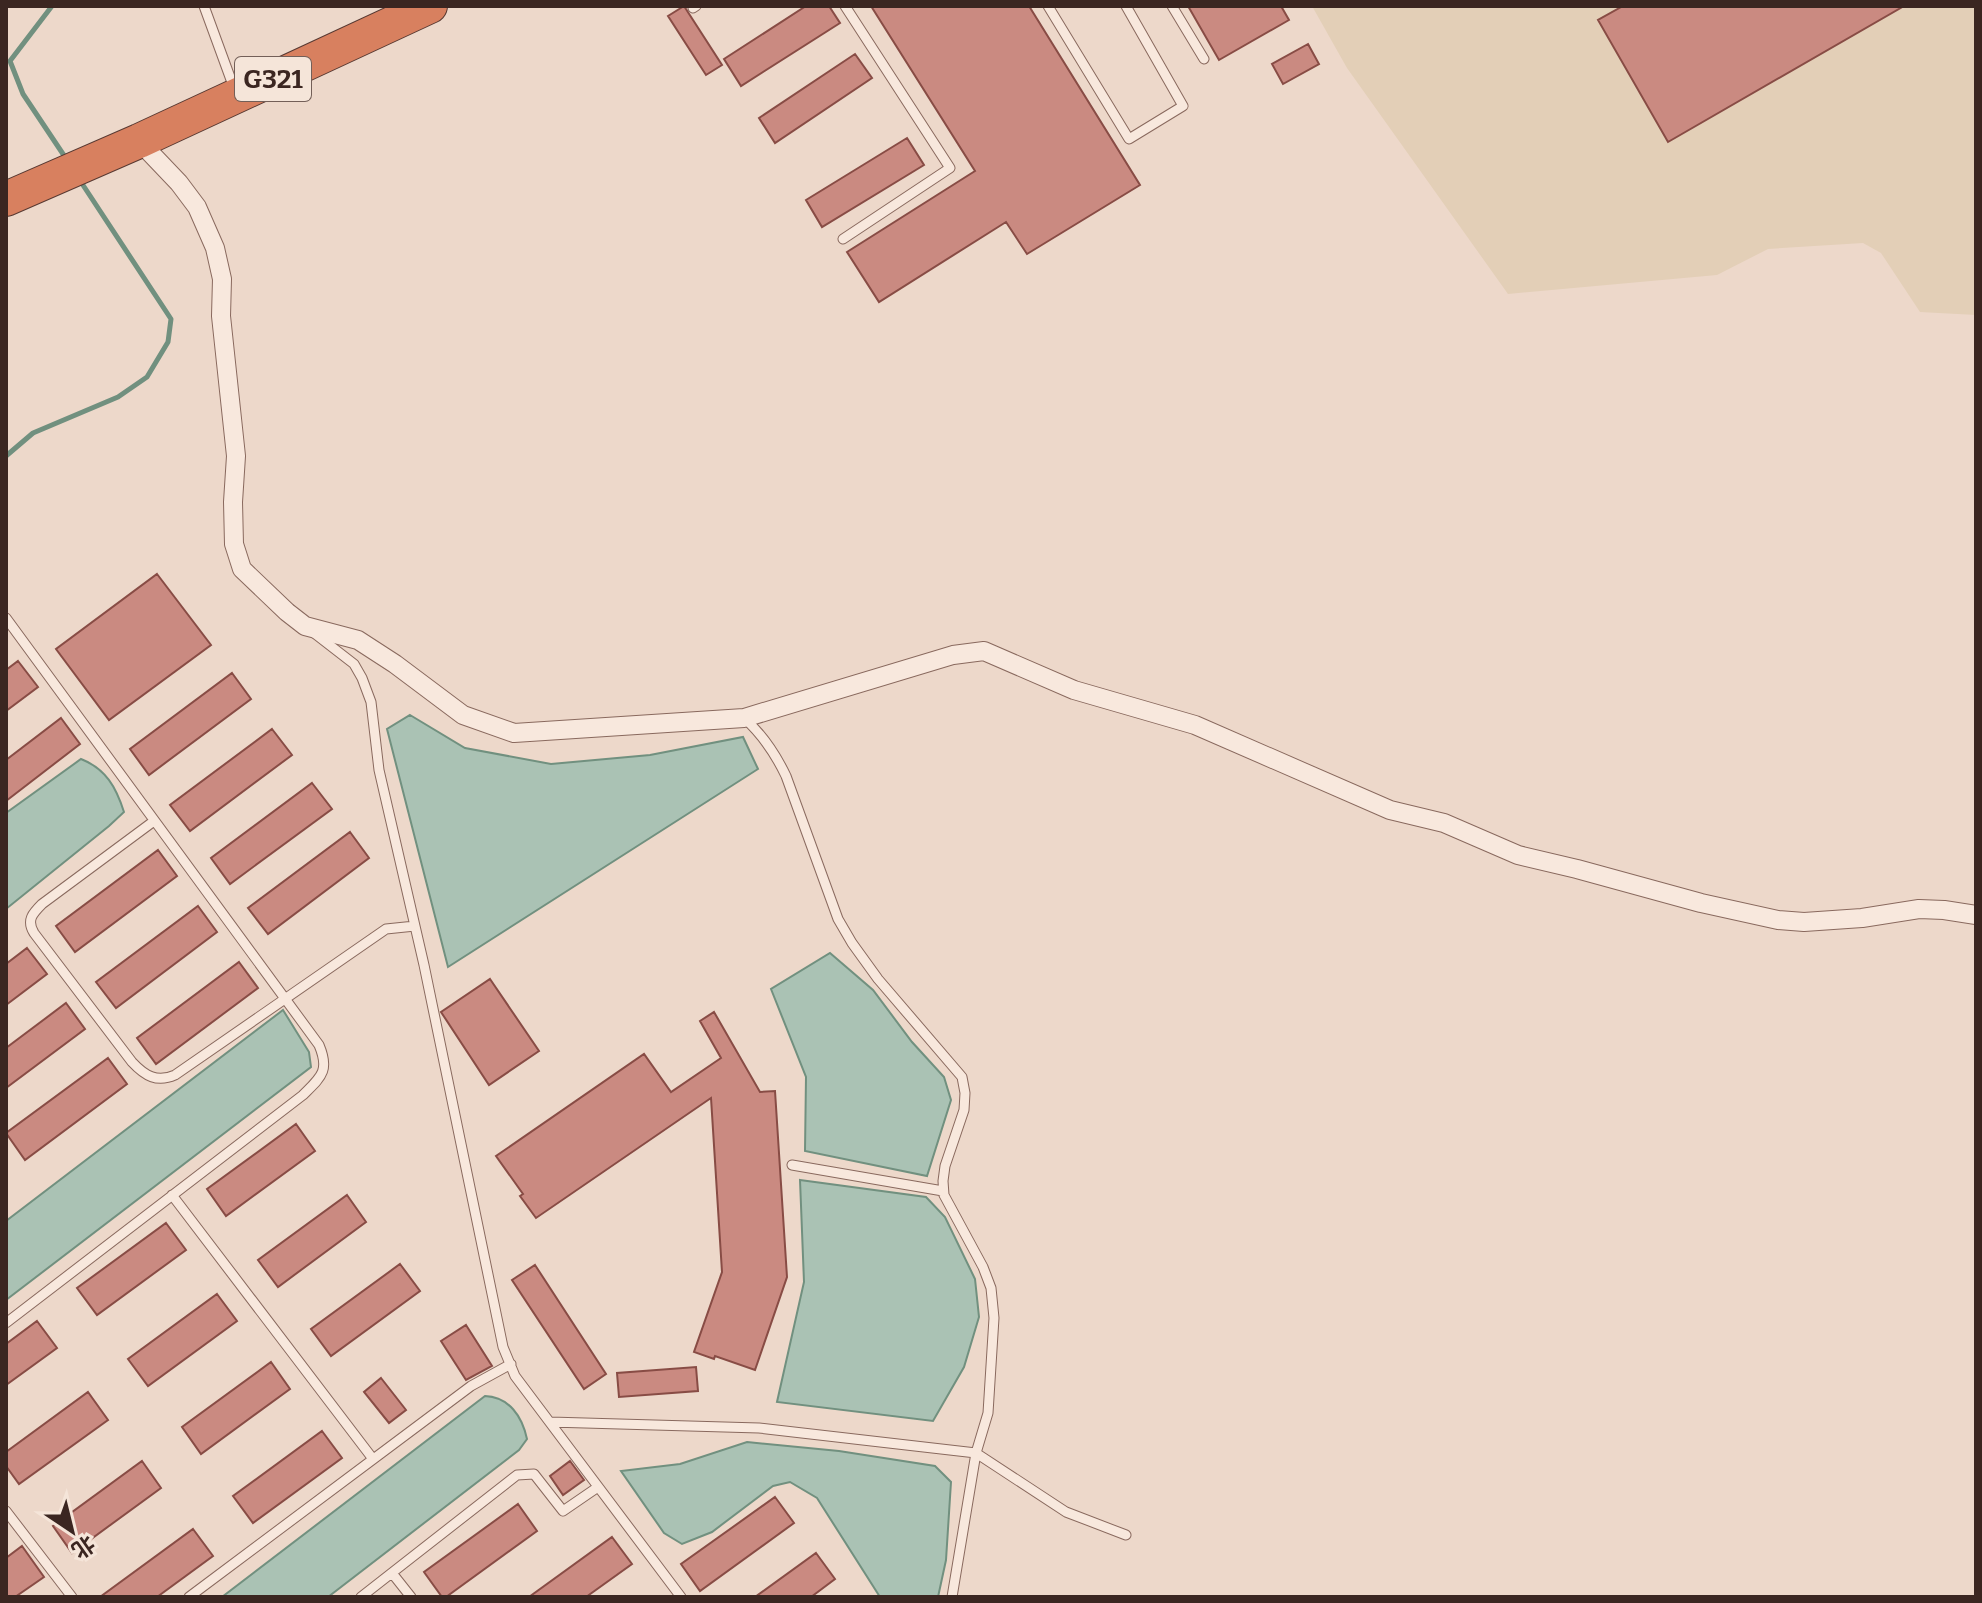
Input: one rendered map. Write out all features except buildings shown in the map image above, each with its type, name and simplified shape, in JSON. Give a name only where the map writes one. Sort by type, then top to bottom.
[{"type":"highway","name":"G321","points":[[12,196],[430,6]]},
{"type":"street","points":[[127,146],[179,183],[197,207],[215,248],[222,279],[221,316],[236,456],[234,544],[242,569],[305,626],[358,640],[463,715],[514,733],[744,718],[953,655],[984,651],[1074,690],[1195,725],[1390,810],[1444,823],[1518,855],[1778,920],[1804,922],[1862,918],[1919,909],[1976,915]]},
{"type":"lane","points":[[204,6],[237,95]]},
{"type":"lane","points":[[843,239],[950,168],[845,6]]},
{"type":"lane","points":[[1048,6],[1129,139],[1183,106],[1126,6]]},
{"type":"lane","points":[[1172,6],[1204,59]]},
{"type":"lane","points":[[6,618],[319,1045],[325,1064],[321,1077],[303,1095],[6,1323]]},
{"type":"lane","points":[[305,626],[354,664],[371,702],[379,770],[415,926],[503,1347],[515,1376],[681,1597]]},
{"type":"lane","points":[[744,718],[770,745],[786,776],[838,919],[852,943],[878,979],[962,1077],[964,1110],[945,1166],[943,1191],[983,1267],[991,1288],[994,1318],[988,1413],[976,1453],[952,1597]]},
{"type":"lane","points":[[154,821],[42,904],[30,918],[34,933],[132,1062],[147,1075],[159,1079],[175,1075],[386,929],[415,926]]},
{"type":"lane","points":[[792,1165],[943,1191]]},
{"type":"lane","points":[[172,1195],[373,1459]]},
{"type":"lane","points":[[189,1597],[471,1386],[511,1364]]},
{"type":"lane","points":[[550,1422],[759,1428],[976,1453],[1066,1512],[1126,1535]]},
{"type":"lane","points":[[361,1597],[517,1475],[534,1474],[563,1511],[598,1487]]},
{"type":"lane","points":[[6,1511],[72,1597]]},
{"type":"lane","points":[[392,1573],[411,1597]]},
{"type":"shaded area","points":[[1312,6],[1976,6],[1976,315],[1920,312],[1881,253],[1863,243],[1768,249],[1717,275],[1508,294],[1347,68]]},
{"type":"shaded area","points":[[410,715],[465,748],[551,764],[650,755],[743,737],[758,769],[448,967],[387,729]]},
{"type":"shaded area","points":[[81,759],[109,780],[124,812],[6,909],[6,813]]},
{"type":"shaded area","points":[[830,953],[873,990],[912,1042],[944,1077],[951,1100],[927,1176],[805,1151],[806,1077],[771,989]]},
{"type":"shaded area","points":[[283,1010],[309,1052],[311,1067],[6,1300],[6,1221]]},
{"type":"shaded area","points":[[800,1180],[926,1197],[945,1217],[975,1279],[979,1317],[964,1367],[933,1421],[777,1402],[804,1282]]},
{"type":"shaded area","points":[[485,1396],[508,1404],[518,1416],[527,1439],[519,1450],[328,1597],[222,1597]]},
{"type":"shaded area","points":[[747,1442],[839,1451],[935,1466],[951,1482],[946,1560],[938,1597],[880,1597],[817,1498],[790,1482],[773,1486],[712,1532],[682,1544],[664,1533],[621,1471],[680,1464]]},
{"type":"waterway","points":[[52,6],[10,61],[23,94],[67,160]]},
{"type":"waterway","points":[[6,456],[33,433],[118,397],[147,377],[168,342],[171,319],[79,179]]}]
